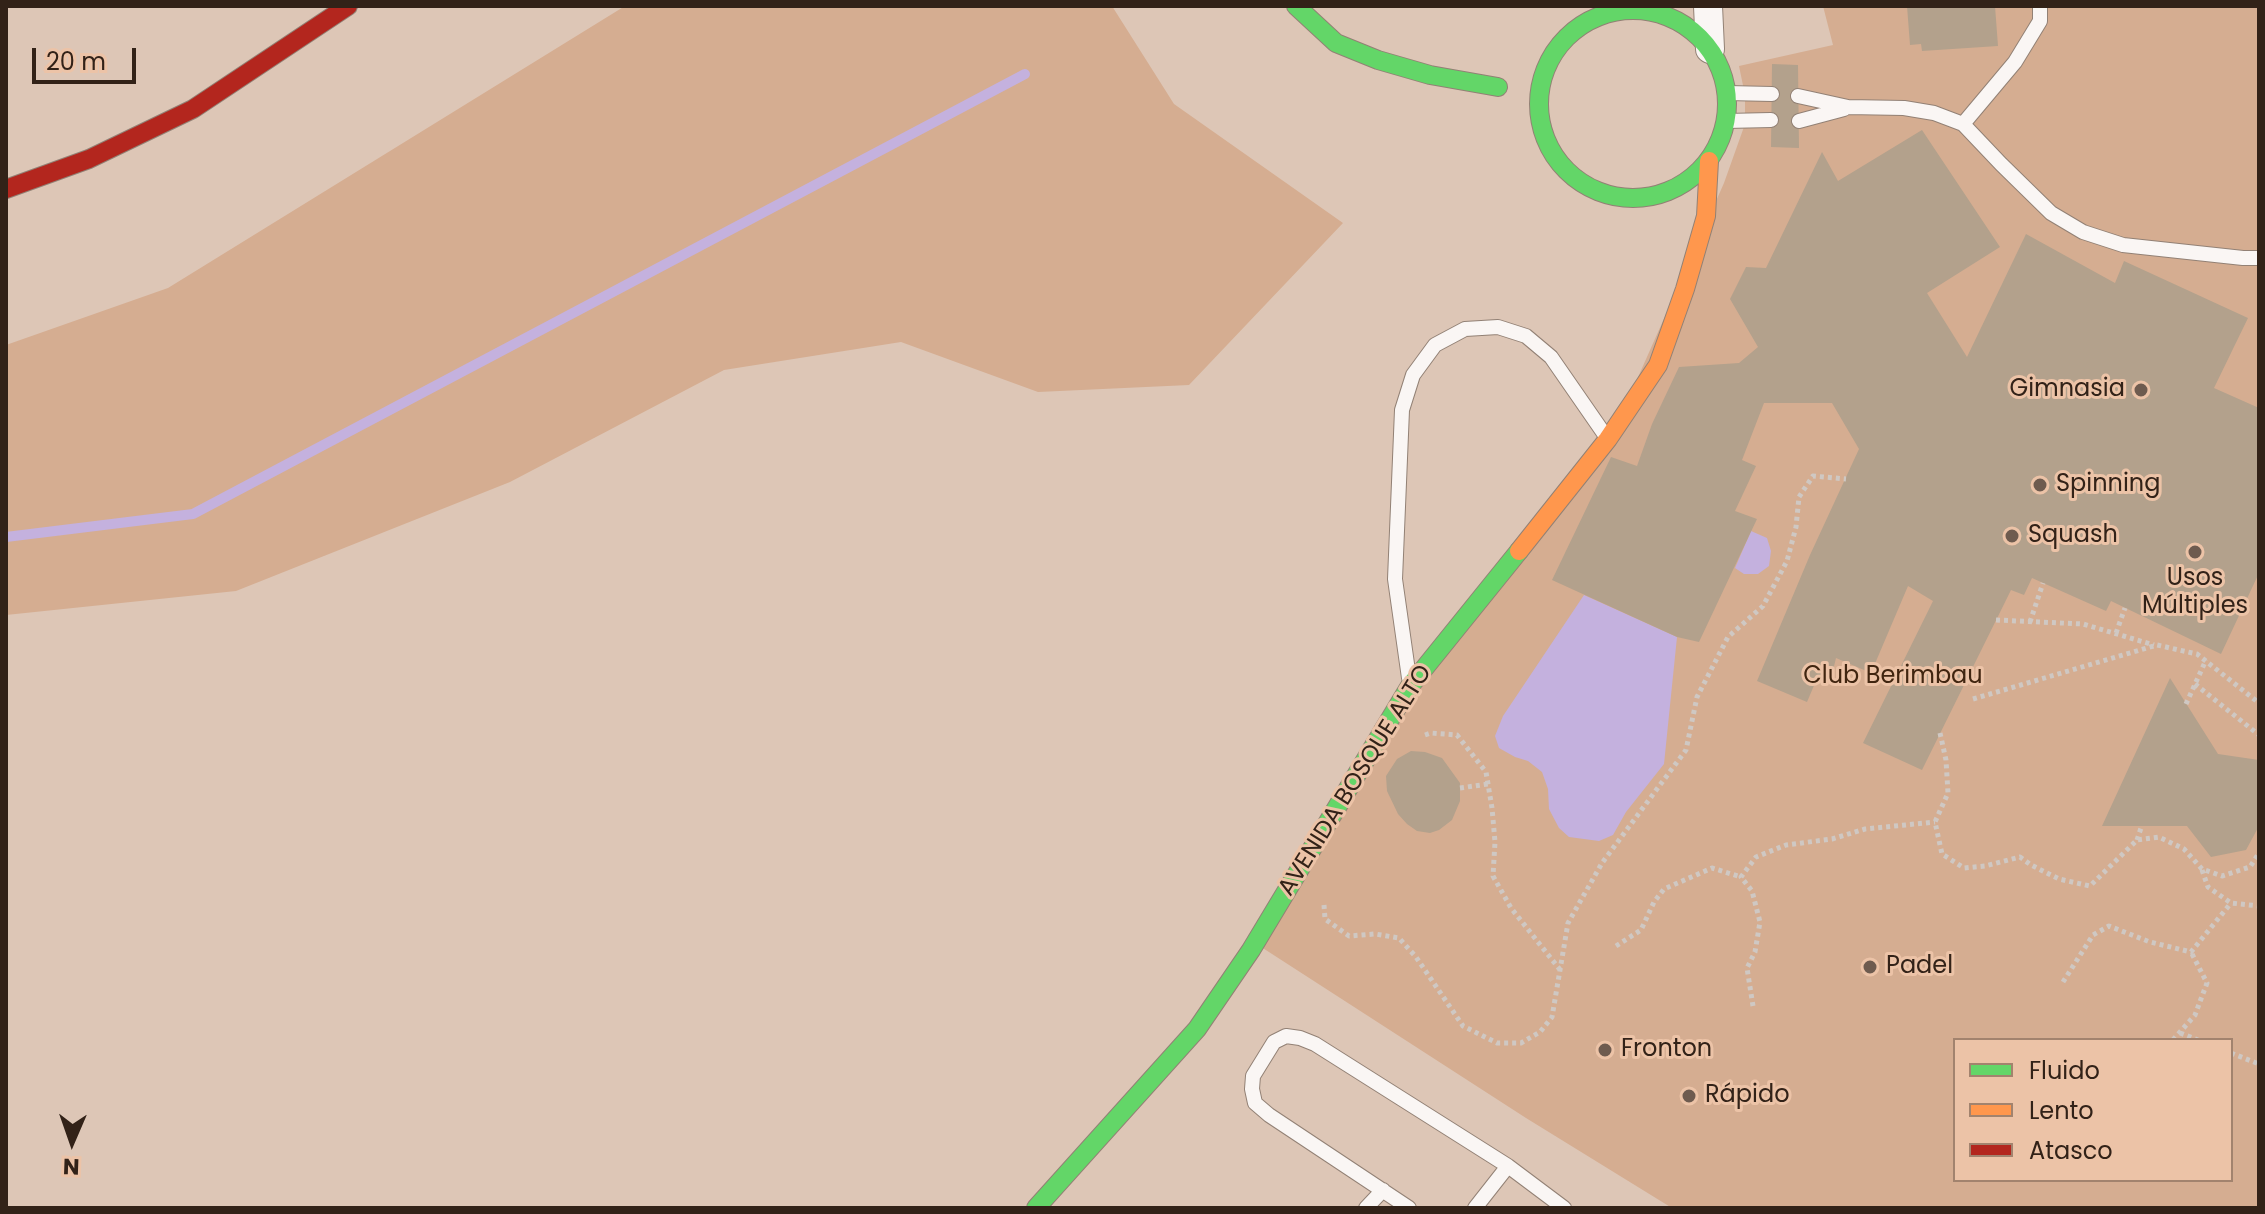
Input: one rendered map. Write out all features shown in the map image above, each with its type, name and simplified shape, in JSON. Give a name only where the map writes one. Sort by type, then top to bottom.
[{"type":"street","points":[[6,189],[89,159],[193,109],[348,6]]},
{"type":"street","points":[[1296,6],[1336,43],[1378,60],[1430,75],[1498,87]]},
{"type":"street","points":[[1708,6],[1710,49]]},
{"type":"street","points":[[1645,10],[1685,25],[1710,49],[1722,71],[1727,93],[1726,121],[1720,142],[1709,161],[1681,186],[1646,198],[1609,196],[1576,180],[1551,153],[1540,129],[1531,92],[1548,60],[1571,32],[1602,15],[1645,10]]},
{"type":"street","name":"AVENIDA BOSQUE ALTO","points":[[1036,1208],[1197,1029],[1251,950],[1410,686],[1608,439],[1658,365],[1706,216],[1709,161]]},
{"type":"lane","points":[[1963,124],[2015,62],[2040,21],[2040,6]]},
{"type":"lane","points":[[1727,93],[1772,94]]},
{"type":"lane","points":[[1798,96],[1848,107],[1904,108],[1934,113],[1963,124],[2051,213],[2083,232],[2123,245],[2259,258]]},
{"type":"lane","points":[[1799,121],[1848,107]]},
{"type":"lane","points":[[1726,121],[1771,120]]},
{"type":"lane","points":[[1410,686],[1395,579],[1402,410],[1413,375],[1435,345],[1465,329],[1498,327],[1526,336],[1551,357],[1608,439]]},
{"type":"lane","points":[[1409,1208],[1255,1103],[1253,1076],[1274,1042],[1286,1036],[1315,1044],[1508,1166],[1564,1208]]},
{"type":"lane","points":[[1475,1208],[1508,1166]]},
{"type":"lane","points":[[1366,1208],[1383,1190]]},
{"type":"path","points":[[1324,904],[1325,919],[1349,936],[1375,934],[1399,938],[1416,957],[1463,1026],[1497,1043],[1521,1043],[1540,1032],[1552,1017],[1568,923],[1602,863],[1686,750],[1697,697],[1728,637],[1763,606],[1787,561],[1796,527],[1799,497],[1813,476],[1846,479]]},
{"type":"path","points":[[2030,622],[2043,583]]},
{"type":"path","points":[[2116,633],[2125,608]]},
{"type":"path","points":[[1996,620],[2083,624],[2197,654],[2259,703]]},
{"type":"path","points":[[1973,699],[2155,645]]},
{"type":"path","points":[[2186,704],[2206,660]]},
{"type":"path","points":[[2195,684],[2259,735]]},
{"type":"path","points":[[1419,737],[1431,733],[1457,735],[1486,772],[1495,842],[1493,876],[1511,908],[1561,971]]},
{"type":"path","points":[[1940,733],[1948,793],[1935,822],[1942,854],[1964,868],[2020,857],[2059,879],[2090,886],[2137,840],[2142,825]]},
{"type":"path","points":[[1460,788],[1488,784]]},
{"type":"path","points":[[1741,877],[1756,857],[1786,845],[1832,839],[1865,829],[1935,822]]},
{"type":"path","points":[[2137,840],[2159,837],[2184,849],[2202,869],[2208,887],[2231,903],[2259,906]]},
{"type":"path","points":[[2202,869],[2222,876],[2250,867],[2259,853]]},
{"type":"path","points":[[1616,946],[1641,930],[1664,889],[1712,868],[1741,877],[1752,891],[1760,922],[1755,952],[1747,968],[1753,1006]]},
{"type":"path","points":[[2191,952],[2231,903]]},
{"type":"path","points":[[2063,982],[2093,935],[2109,926],[2150,942],[2191,952],[2207,983],[2195,1015],[2175,1038]]},
{"type":"path","points":[[2180,1033],[2193,1038]]},
{"type":"path","points":[[2233,1054],[2259,1064]]},
{"type":"green space","points":[[625,6],[1112,6],[1174,104],[1343,223],[1189,385],[1038,392],[901,342],[724,370],[510,482],[236,591],[6,615],[6,345],[168,288]]},
{"type":"green space","name":"Club Berimbau","points":[[1823,6],[2259,6],[2259,1208],[1672,1208],[1255,943],[1408,700],[1604,454],[1724,183],[1745,124],[1745,95],[1739,66],[1833,45]]},
{"type":"shaded area","points":[[1751,531],[1767,538],[1771,551],[1769,566],[1758,574],[1744,574],[1735,568]]},
{"type":"shaded area","points":[[1584,595],[1677,637],[1664,764],[1626,812],[1613,835],[1599,841],[1569,837],[1559,828],[1549,809],[1548,789],[1542,772],[1528,761],[1499,748],[1495,736],[1503,716]]},
{"type":"building","points":[[1907,6],[1995,6],[1998,46],[1922,51],[1921,44],[1910,45]]},
{"type":"building","points":[[1772,64],[1798,65],[1799,148],[1771,147]]},
{"type":"building","points":[[1922,130],[2000,247],[1927,293],[1967,357],[2026,234],[2115,283],[2124,261],[2248,318],[2214,388],[2259,408],[2259,573],[2221,654],[2111,601],[2106,611],[2032,578],[2024,595],[2011,590],[1922,770],[1863,743],[1933,601],[1908,586],[1871,673],[1836,658],[1831,679],[1818,676],[1807,702],[1757,681],[1859,449],[1832,403],[1764,403],[1742,460],[1756,466],[1735,511],[1757,519],[1699,642],[1677,637],[1552,580],[1611,457],[1637,466],[1652,424],[1679,367],[1739,363],[1758,347],[1730,299],[1746,267],[1766,268],[1822,152],[1838,181]]},
{"type":"building","points":[[2170,678],[2218,754],[2259,760],[2259,826],[2246,850],[2211,857],[2187,826],[2102,826]]},
{"type":"building","points":[[1411,751],[1442,758],[1460,783],[1460,801],[1452,820],[1430,833],[1417,831],[1407,824],[1398,814],[1387,791],[1386,776],[1397,759]]},
{"type":"waterway","points":[[6,537],[193,514],[1025,74]]},
{"type":"traffic: fast","points":[[1296,6],[1336,43],[1378,60],[1430,75],[1498,87]]},
{"type":"traffic: fast","points":[[1633,10],[1669,17],[1699,38],[1720,68],[1727,104],[1720,140],[1699,170],[1669,191],[1633,198],[1597,191],[1567,170],[1546,140],[1539,104],[1546,68],[1567,38],[1597,17],[1633,10]]},
{"type":"traffic: fast","points":[[1036,1208],[1197,1029],[1251,950],[1410,686],[1519,551]]},
{"type":"traffic: slow","points":[[1519,551],[1608,439],[1658,365],[1706,216],[1709,161]]},
{"type":"traffic: jam","points":[[6,189],[89,159],[193,109],[348,6]]},
{"type":"place","name":"Gimnasia","points":[[2141,390]]},
{"type":"place","name":"Spinning","points":[[2040,485]]},
{"type":"place","name":"Squash","points":[[2012,536]]},
{"type":"place","name":"Usos Múltiples","points":[[2195,552]]},
{"type":"place","name":"Padel","points":[[1870,967]]},
{"type":"place","name":"Fronton","points":[[1605,1050]]},
{"type":"place","name":"Rápido","points":[[1689,1096]]}]
